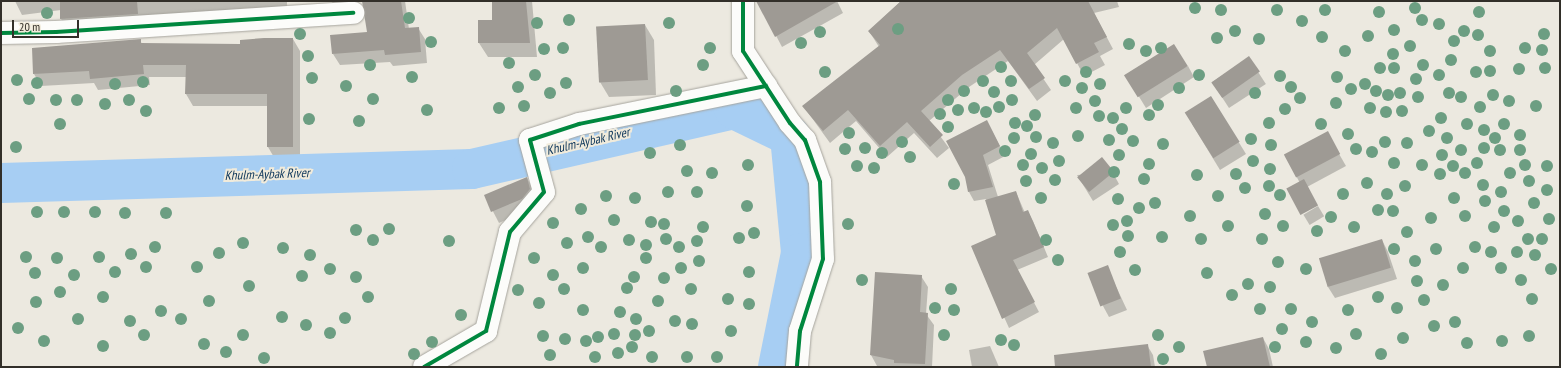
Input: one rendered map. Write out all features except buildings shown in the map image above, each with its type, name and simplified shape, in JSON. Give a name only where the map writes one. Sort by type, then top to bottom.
[{"type":"street","points":[[744,1],[743,51],[805,140],[820,182],[823,259],[800,331],[797,367]]},
{"type":"street","points":[[1,33],[56,32],[353,13]]},
{"type":"street","points":[[424,367],[486,331],[510,232],[544,192],[530,140],[579,124],[766,86]]},
{"type":"waterway","name":"Khulm-Aybak River","points":[[1,183],[472,169],[734,109],[790,136],[801,253],[778,367]]},
{"type":"cycle path","points":[[743,1],[743,51],[790,123],[805,140],[820,182],[823,259],[800,331],[797,367]]},
{"type":"cycle path","points":[[1,33],[56,32],[353,13]]},
{"type":"cycle path","points":[[424,367],[486,331],[510,232],[544,192],[530,140],[579,124],[766,86]]}]
